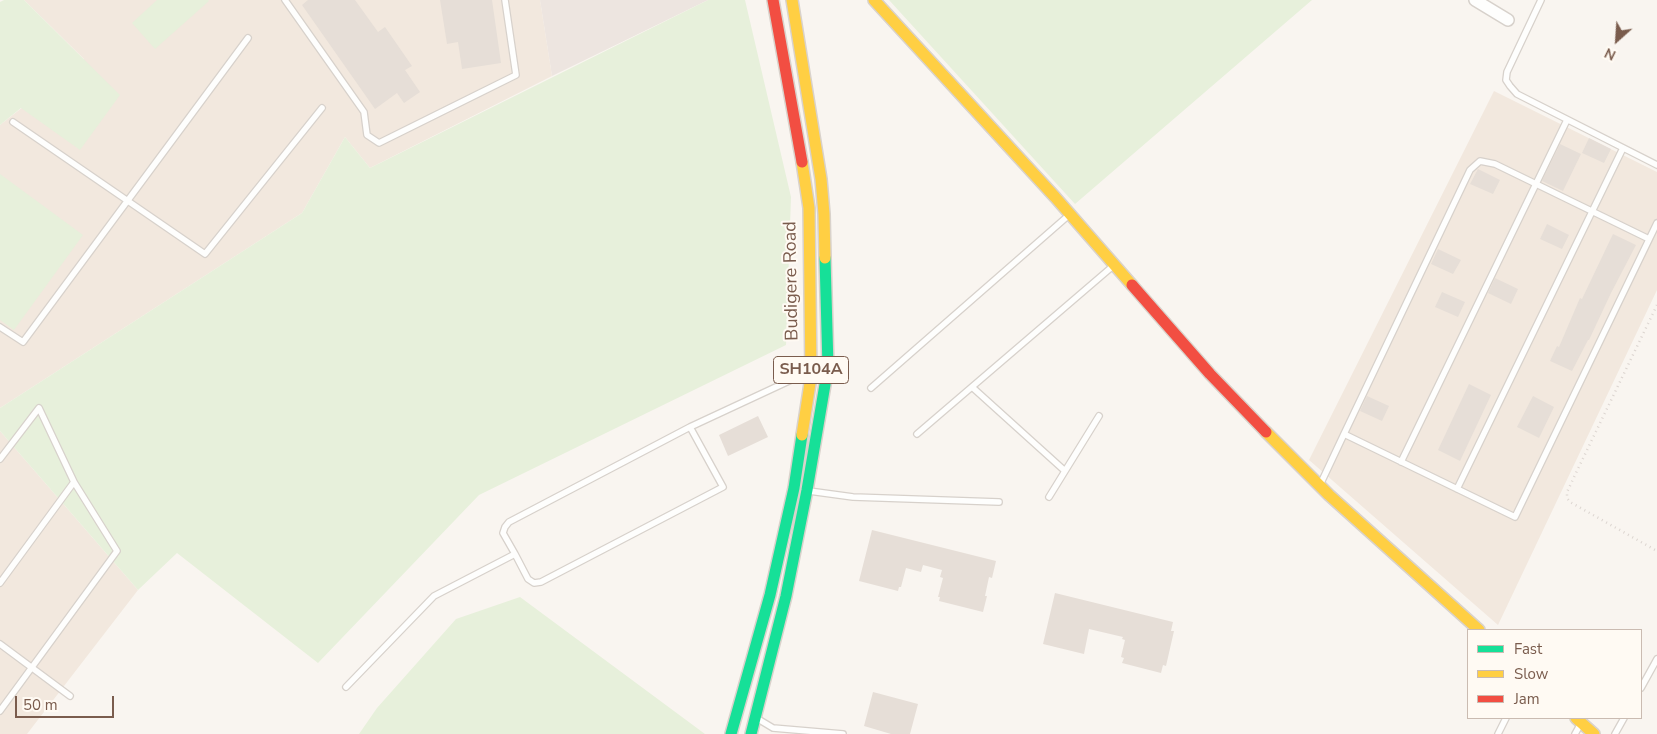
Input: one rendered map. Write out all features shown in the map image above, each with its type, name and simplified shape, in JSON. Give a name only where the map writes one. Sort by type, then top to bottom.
[{"type":"main road","name":"Budigere Road","points":[[730,734],[738,713],[770,595],[794,488],[811,377],[810,234],[808,208],[803,169],[773,0]]},
{"type":"main road","name":"Budigere Road","points":[[751,734],[786,596],[807,490],[828,367],[824,214],[821,179],[792,0]]},
{"type":"main road","points":[[874,0],[1115,264],[1210,374],[1271,438],[1478,629]]},
{"type":"main road","points":[[1578,720],[1594,734]]},
{"type":"street","points":[[1475,0],[1508,20]]},
{"type":"lane","points":[[284,0],[364,112],[367,135],[380,143],[516,75],[505,0]]},
{"type":"lane","points":[[1541,0],[1514,56],[1507,72],[1506,80],[1517,94],[1657,165]]},
{"type":"lane","points":[[0,327],[23,342],[248,38]]},
{"type":"lane","points":[[13,122],[205,254],[322,108]]},
{"type":"lane","points":[[1401,462],[1567,120]]},
{"type":"lane","points":[[1457,489],[1623,148]]},
{"type":"lane","points":[[1320,485],[1470,170],[1480,161],[1495,164],[1649,239]]},
{"type":"lane","points":[[871,388],[1070,214]]},
{"type":"lane","points":[[1344,434],[1515,517],[1657,223]]},
{"type":"lane","points":[[917,434],[1115,264]]},
{"type":"lane","points":[[690,427],[723,487],[541,582],[534,583],[528,579],[504,533],[505,527],[510,522],[690,427],[790,380],[811,377]]},
{"type":"lane","points":[[972,388],[1065,471]]},
{"type":"lane","points":[[0,459],[39,408],[74,482],[117,551],[0,711]]},
{"type":"lane","points":[[1049,497],[1099,416]]},
{"type":"lane","points":[[0,583],[74,482]]},
{"type":"lane","points":[[807,490],[853,497],[998,502]]},
{"type":"lane","points":[[346,687],[434,596],[515,554]]},
{"type":"lane","points":[[0,644],[70,696]]},
{"type":"lane","points":[[1642,686],[1657,659]]},
{"type":"lane","points":[[756,718],[773,728],[843,734]]},
{"type":"lane","points":[[1498,734],[1506,719]]},
{"type":"lane","points":[[1616,734],[1624,719]]},
{"type":"lane","points":[[1575,734],[1578,720]]},
{"type":"path","points":[[1657,305],[1573,479],[1566,498],[1657,551]]},
{"type":"shaded area","points":[[24,0],[540,0],[552,76],[370,168],[345,137],[302,213],[0,408],[0,125],[84,59]]},
{"type":"shaded area","points":[[540,0],[708,0],[552,76]]},
{"type":"shaded area","points":[[1494,91],[1657,172],[1657,290],[1498,625],[1309,460]]},
{"type":"shaded area","points":[[0,431],[138,590],[27,734],[0,734]]},
{"type":"green space","points":[[4,0],[24,0],[120,95],[80,150],[21,108],[0,125],[0,2]]},
{"type":"green space","points":[[157,0],[209,1],[155,49],[132,23]]},
{"type":"green space","points":[[708,0],[745,0],[791,197],[786,345],[479,495],[318,663],[177,553],[138,590],[0,431],[0,408],[302,213],[345,137],[370,168]]},
{"type":"green space","points":[[889,0],[1312,0],[1075,204]]},
{"type":"green space","points":[[0,174],[83,235],[14,330],[0,320]]},
{"type":"green space","points":[[520,597],[705,734],[359,734],[377,708],[456,619]]},
{"type":"building","points":[[308,0],[355,0],[378,32],[385,27],[412,66],[405,70],[420,92],[404,103],[397,93],[375,109],[302,5]]},
{"type":"building","points":[[440,0],[492,0],[501,63],[462,69],[458,42],[447,44]]},
{"type":"building","points":[[1589,138],[1611,149],[1604,163],[1582,153]]},
{"type":"building","points":[[1560,144],[1581,154],[1563,191],[1542,181]]},
{"type":"building","points":[[1478,169],[1500,180],[1493,194],[1470,184]]},
{"type":"building","points":[[1547,224],[1569,235],[1562,249],[1540,239]]},
{"type":"building","points":[[1613,234],[1636,245],[1572,371],[1550,361],[1557,346],[1559,347],[1580,298],[1582,299]]},
{"type":"building","points":[[1438,249],[1461,260],[1453,274],[1431,264]]},
{"type":"building","points":[[1495,278],[1518,289],[1511,304],[1488,293]]},
{"type":"building","points":[[1442,292],[1465,302],[1458,317],[1435,307]]},
{"type":"building","points":[[1469,384],[1491,395],[1460,461],[1438,450]]},
{"type":"building","points":[[1367,396],[1389,406],[1382,421],[1360,411]]},
{"type":"building","points":[[1533,396],[1554,407],[1539,438],[1517,427]]},
{"type":"building","points":[[758,416],[768,437],[728,456],[719,435]]},
{"type":"building","points":[[872,530],[996,561],[992,578],[989,577],[983,612],[939,601],[940,597],[938,597],[943,578],[940,577],[942,570],[923,565],[921,572],[906,568],[901,587],[899,587],[898,591],[859,581]]},
{"type":"building","points":[[1055,593],[1173,622],[1171,631],[1174,631],[1166,666],[1163,665],[1161,673],[1122,663],[1124,658],[1121,657],[1125,640],[1122,639],[1123,637],[1089,629],[1084,654],[1043,644]]},
{"type":"building","points":[[873,692],[918,704],[910,734],[891,734],[864,726]]},
{"type":"traffic: fast","points":[[751,734],[786,596],[807,490],[828,367],[825,258]]},
{"type":"traffic: fast","points":[[731,734],[770,595],[794,488],[802,435]]},
{"type":"traffic: slow","points":[[792,0],[821,179],[825,258]]},
{"type":"traffic: slow","points":[[874,0],[1055,197],[1132,285]]},
{"type":"traffic: slow","points":[[802,162],[809,208],[811,377],[802,435]]},
{"type":"traffic: slow","points":[[1266,432],[1329,495],[1478,629]]},
{"type":"traffic: slow","points":[[1577,719],[1594,734]]},
{"type":"traffic: jam","points":[[773,0],[802,162]]},
{"type":"traffic: jam","points":[[1132,285],[1210,374],[1266,432]]}]
